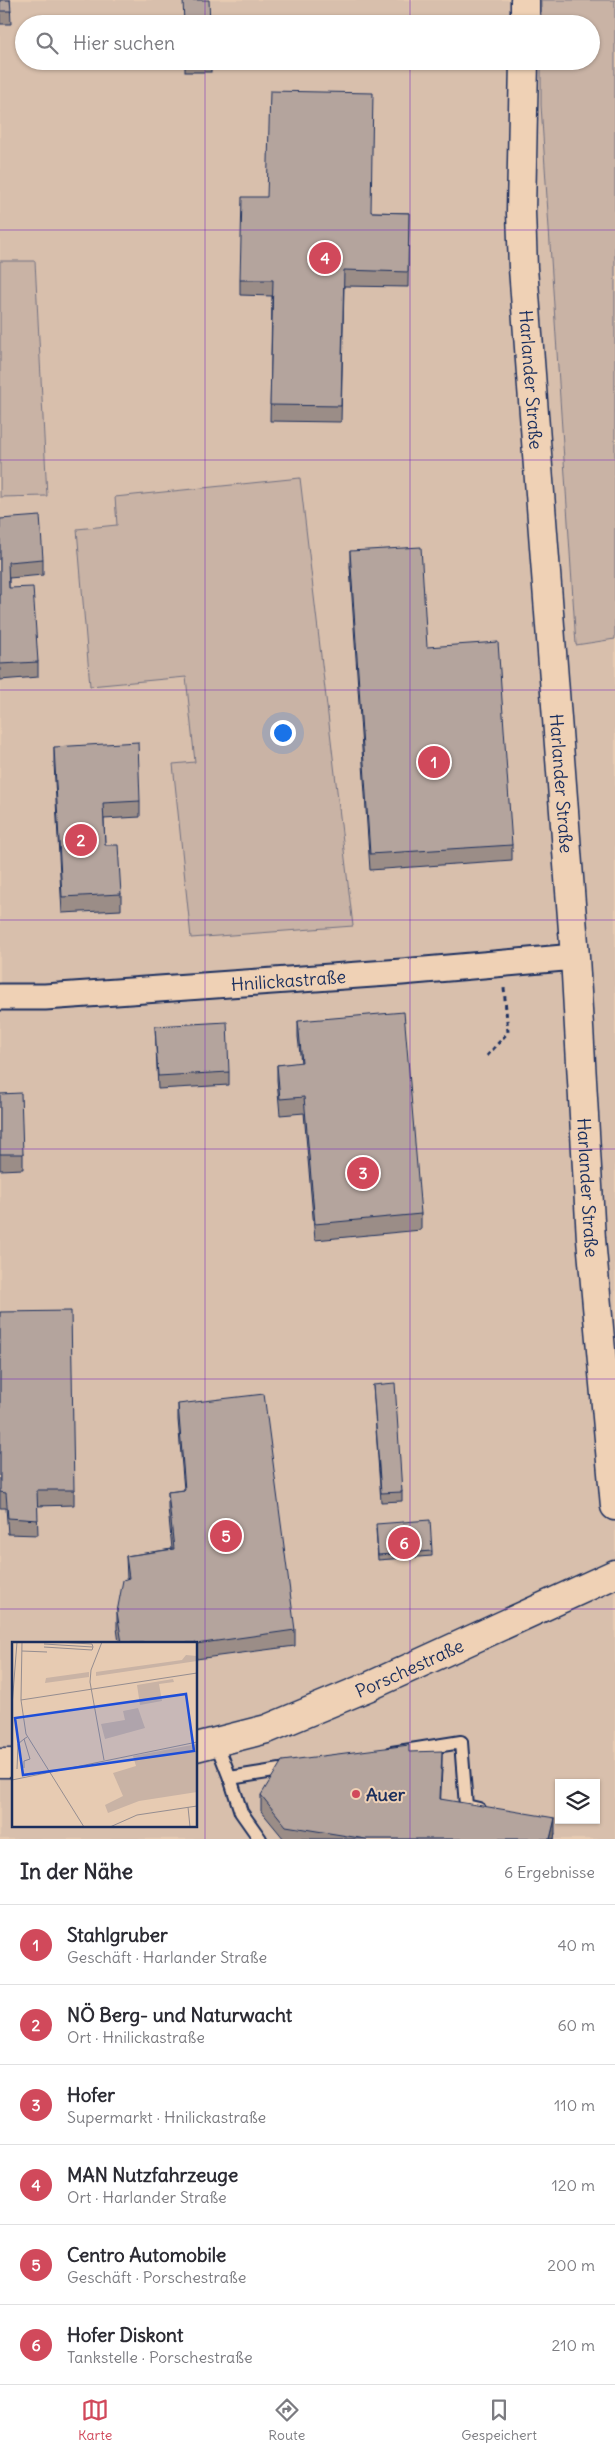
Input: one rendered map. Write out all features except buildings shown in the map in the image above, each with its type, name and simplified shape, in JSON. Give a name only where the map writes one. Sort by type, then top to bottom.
[{"type":"main road","points":[[525,0],[525,15]]},
{"type":"main road","name":"Harlander Straße","points":[[524,70],[521,212],[523,268],[575,957],[591,1239],[615,1506]]},
{"type":"main road","name":"Porschestraße","points":[[206,1744],[267,1729],[370,1686],[615,1574]]},
{"type":"street","name":"Hnilickastraße","points":[[0,997],[45,997],[575,957]]},
{"type":"lane","points":[[383,1755],[461,1742],[466,1806],[493,1811]]},
{"type":"lane","points":[[206,1744],[230,1778],[241,1812],[260,1839]]},
{"type":"lane","points":[[230,1778],[307,1766]]},
{"type":"path","points":[[487,1056],[508,1032],[502,964]]},
{"type":"shaded area","points":[[0,0],[541,0],[541,15],[15,15],[15,70],[541,70],[541,105],[576,645],[615,639],[615,1839],[0,1839],[0,497],[47,496],[35,261],[0,261]]},
{"type":"shaded area","points":[[541,0],[615,0],[615,639],[576,645],[541,105],[541,70],[600,70],[600,15],[541,15]]},
{"type":"shaded area","points":[[0,261],[35,261],[47,496],[0,497]]},
{"type":"shaded area","points":[[300,478],[353,926],[191,938],[173,764],[195,762],[186,677],[90,686],[77,529],[117,525],[115,497]]},
{"type":"place","name":"MAN Nutzfahrzeuge","points":[[325,258]]},
{"type":"place","name":"Stahlgruber","points":[[434,762]]},
{"type":"place","name":"NÖ Berg- und Naturwacht","points":[[81,840]]},
{"type":"place","name":"Hofer","points":[[363,1173]]},
{"type":"place","name":"Centro Automobile","points":[[226,1536]]},
{"type":"place","name":"Hofer Diskont","points":[[404,1543]]},
{"type":"place","name":"Auer","points":[[356,1794]]}]
